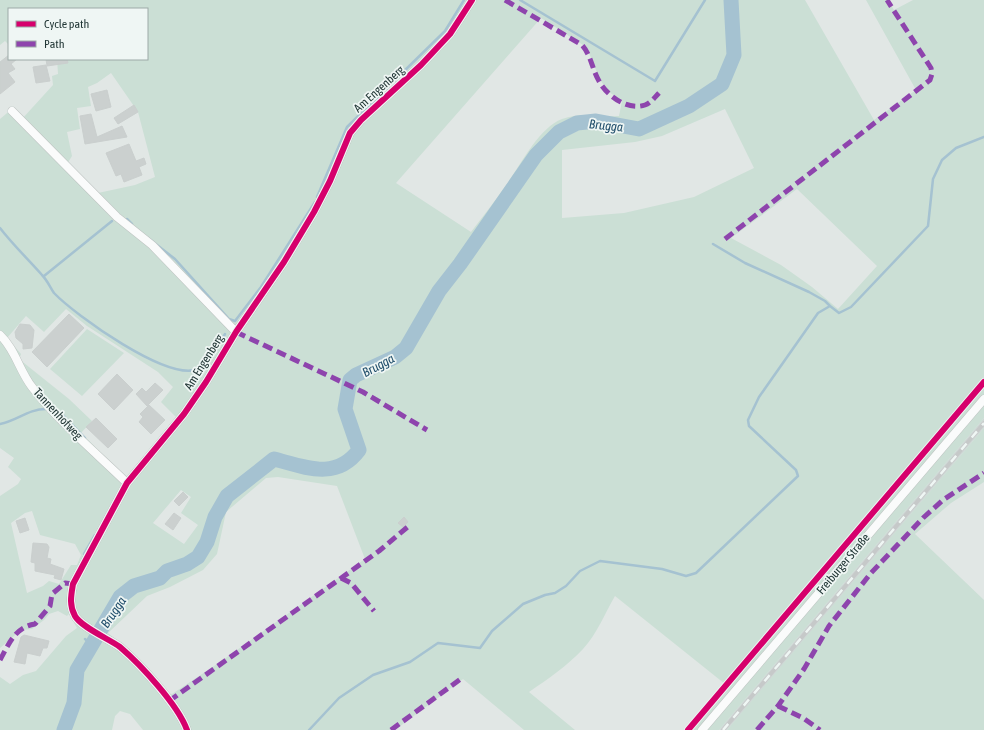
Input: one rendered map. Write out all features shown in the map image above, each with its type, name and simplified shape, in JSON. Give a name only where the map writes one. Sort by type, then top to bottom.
[{"type":"street","name":"Am Engenberg","points":[[187,730],[177,711],[152,680],[120,647],[80,622],[75,616],[70,600],[73,584],[127,484],[184,414],[206,382],[236,332],[284,262],[314,212],[330,181],[350,133],[361,120],[431,55],[450,34],[472,0]]},
{"type":"street","name":"Am Engenberg","points":[[12,111],[117,217],[152,245],[236,332]]},
{"type":"street","name":"Tannenhofweg","points":[[0,335],[33,388],[65,424],[127,484]]},
{"type":"street","name":"Freiburger Straße","points":[[702,730],[984,399]]},
{"type":"shaded area","points":[[984,418],[984,428],[750,704],[727,730],[719,730]]},
{"type":"green space","points":[[0,0],[805,0],[874,120],[916,90],[866,0],[888,0],[894,10],[913,0],[984,0],[984,418],[719,730],[686,730],[725,684],[615,596],[597,630],[583,649],[564,667],[529,692],[575,730],[524,730],[463,679],[395,730],[143,730],[130,714],[120,711],[115,716],[112,730],[0,730],[0,677],[10,684],[23,675],[36,671],[66,636],[77,628],[69,614],[67,616],[58,611],[49,614],[32,629],[21,630],[0,648],[0,496],[18,484],[21,479],[8,467],[14,458],[0,448],[0,119],[13,108],[22,119],[53,85],[52,76],[58,74],[57,60],[148,60],[148,8],[8,8],[8,44],[5,41],[0,45]],"holes":[[[541,18],[583,45],[589,53],[600,80],[609,92],[622,101],[619,116],[576,116],[562,119],[553,124],[530,149],[510,180],[471,232],[396,183]],[[111,73],[138,112],[155,177],[135,185],[98,193],[67,164],[72,156],[67,132],[80,129],[77,108],[91,106],[88,87],[97,83]],[[725,109],[754,168],[694,197],[624,213],[562,218],[562,150],[635,142],[662,136]],[[797,189],[877,266],[838,309],[812,287],[781,265],[731,238]],[[66,309],[87,326],[158,372],[173,387],[161,402],[176,417],[127,478],[81,433],[92,421],[69,399],[19,359],[21,354],[7,338],[26,316],[44,332]],[[278,477],[337,486],[365,559],[220,662],[172,694],[168,693],[135,655],[108,633],[147,596],[170,587],[203,570],[217,554],[226,512],[266,478]],[[181,490],[191,497],[181,513],[198,525],[184,544],[153,523]],[[32,511],[40,535],[75,544],[81,555],[77,565],[71,565],[59,584],[49,581],[43,586],[27,593],[11,523],[25,513]],[[93,625],[108,634],[104,640],[91,628]]]},
{"type":"green space","points":[[87,329],[124,353],[82,396],[50,369]]},
{"type":"green space","points":[[984,428],[984,482],[951,503],[915,534],[984,600],[984,730],[727,730]]},
{"type":"building","points":[[8,56],[8,60],[16,60],[11,64],[15,69],[8,73],[15,82],[0,94],[0,62]]},
{"type":"building","points":[[46,60],[67,60],[68,63],[47,66]]},
{"type":"building","points":[[46,65],[50,81],[36,83],[33,67]]},
{"type":"building","points":[[107,90],[111,107],[96,111],[91,94]]},
{"type":"building","points":[[134,105],[138,112],[118,124],[114,118]]},
{"type":"building","points":[[91,114],[97,137],[122,126],[127,137],[85,144],[80,116]]},
{"type":"building","points":[[129,144],[136,161],[144,158],[146,164],[139,167],[142,175],[124,182],[121,174],[116,176],[106,153]]},
{"type":"building","points":[[69,314],[84,328],[47,367],[32,352]]},
{"type":"building","points":[[20,324],[30,325],[34,330],[32,348],[23,349],[23,344],[16,338],[15,332]]},
{"type":"building","points":[[117,374],[133,390],[114,410],[98,394]]},
{"type":"building","points":[[155,383],[163,390],[147,406],[136,394],[142,388],[146,392]]},
{"type":"building","points":[[149,405],[165,420],[151,434],[139,422],[143,417],[140,414]]},
{"type":"building","points":[[96,418],[117,439],[108,448],[86,427]]},
{"type":"building","points":[[183,492],[188,497],[179,506],[174,501]]},
{"type":"building","points":[[174,513],[181,518],[173,530],[165,524]]},
{"type":"building","points":[[404,517],[408,522],[403,527],[398,523]]},
{"type":"building","points":[[25,518],[29,530],[20,533],[16,521]]},
{"type":"building","points":[[33,543],[47,544],[49,547],[47,558],[51,559],[50,564],[64,569],[61,580],[54,578],[55,575],[35,571],[35,563],[31,562]]},
{"type":"building","points":[[24,635],[49,641],[47,648],[43,648],[40,656],[27,653],[25,664],[14,662],[21,637]]},
{"type":"waterway","points":[[317,197],[347,127],[445,31],[464,0]]},
{"type":"waterway","points":[[520,0],[655,81],[705,0]]},
{"type":"waterway","name":"Brugga","points":[[64,730],[74,703],[77,670],[120,597],[134,586],[160,578],[167,571],[187,564],[198,557],[207,542],[215,517],[227,496],[274,459],[308,468],[330,469],[340,466],[350,460],[359,450],[345,409],[350,380],[356,375],[395,357],[406,348],[439,291],[460,264],[536,155],[559,132],[577,123],[596,121],[639,129],[689,106],[722,84],[734,55],[731,0]]},
{"type":"waterway","points":[[309,730],[339,698],[373,675],[410,662],[438,643],[480,648],[492,631],[523,604],[545,595],[555,593],[566,586],[580,571],[600,561],[662,569],[686,576],[696,573],[798,476],[796,470],[749,426],[748,420],[759,397],[818,313],[830,306],[839,313],[851,307],[928,226],[933,179],[942,160],[956,148],[984,137]]},
{"type":"waterway","points":[[148,238],[175,259],[229,319],[235,321],[261,287],[315,202]]},
{"type":"waterway","points":[[127,219],[132,224]]},
{"type":"waterway","points":[[44,276],[112,221]]},
{"type":"waterway","points":[[0,228],[44,277],[54,293],[65,303],[81,316],[123,344],[166,366],[184,370],[203,367],[217,349],[225,334]]},
{"type":"waterway","points":[[713,244],[745,263],[809,292],[825,301],[830,306]]},
{"type":"waterway","points":[[0,424],[34,411],[46,409]]},
{"type":"waterway","points":[[62,414],[85,438]]},
{"type":"waterway","points":[[84,554],[95,535]]},
{"type":"waterway","points":[[85,639],[92,645]]},
{"type":"railway","points":[[723,730],[984,423]]},
{"type":"marked path","points":[[505,0],[582,45],[603,87],[619,101],[632,106],[645,105],[653,100],[659,93]]},
{"type":"marked path","points":[[725,239],[930,80],[932,74],[931,68],[887,0]]},
{"type":"marked path","points":[[236,332],[363,392],[427,430]]},
{"type":"marked path","points":[[757,730],[778,706],[804,669],[829,626],[871,573],[923,518],[943,500],[984,473]]},
{"type":"marked path","points":[[169,701],[379,551],[410,525]]},
{"type":"marked path","points":[[341,578],[351,583],[374,611]]},
{"type":"marked path","points":[[0,660],[13,637],[22,629],[35,624],[50,606],[52,594],[65,583],[73,584]]},
{"type":"marked path","points":[[391,730],[462,678]]},
{"type":"marked path","points":[[778,706],[803,718],[820,730]]},
{"type":"cycle path","points":[[187,730],[176,709],[138,664],[120,647],[89,629],[78,620],[73,612],[71,604],[73,584],[127,483],[184,414],[206,382],[236,332],[284,262],[314,212],[330,181],[350,133],[361,120],[421,65],[450,34],[472,0]]},
{"type":"cycle path","points":[[688,730],[984,382]]}]
